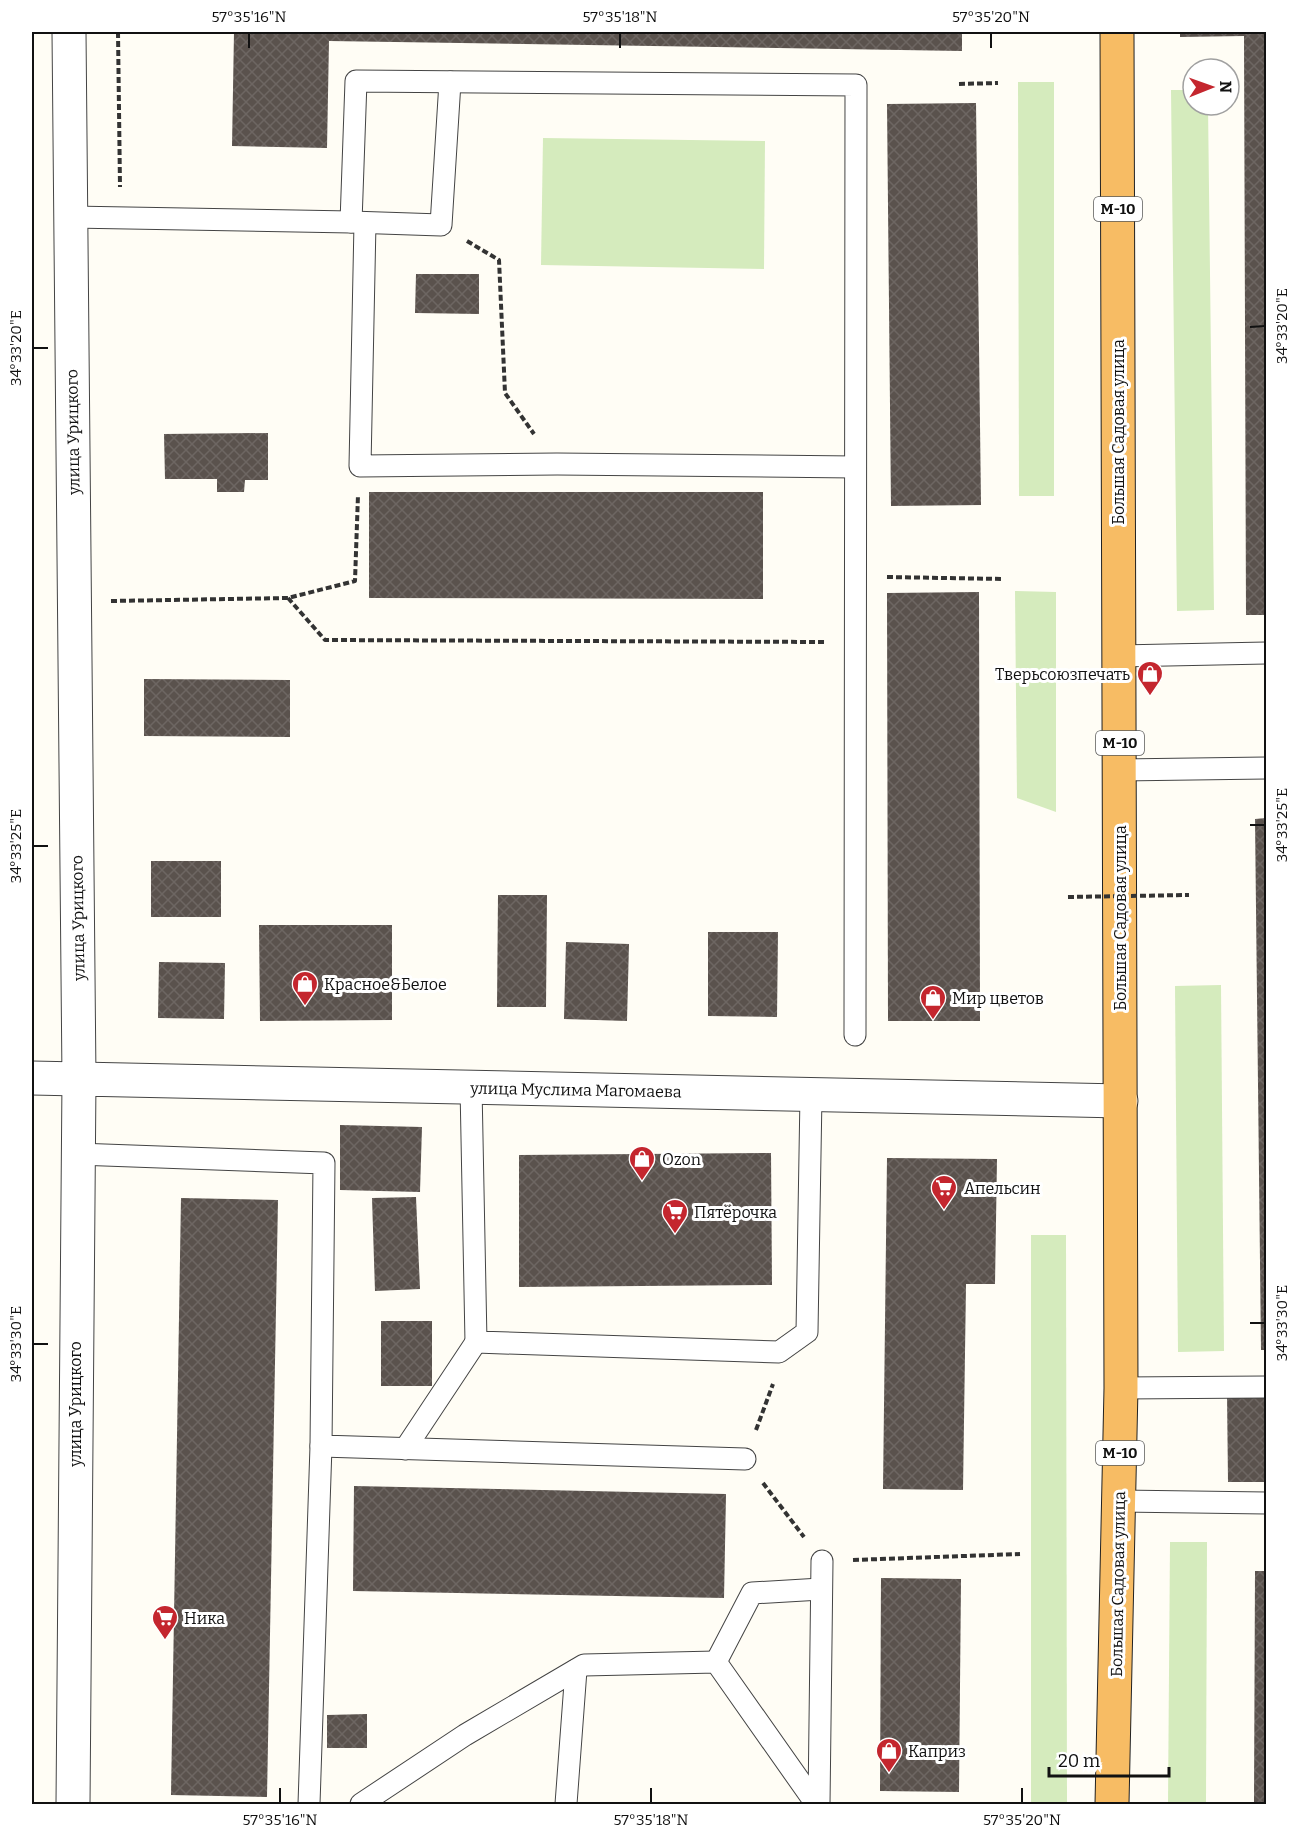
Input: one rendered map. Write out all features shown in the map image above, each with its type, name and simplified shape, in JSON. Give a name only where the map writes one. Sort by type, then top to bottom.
[{"type":"highway","name":"Большая Садовая улица","points":[[1112,1804],[1121,1388],[1117,32]]},
{"type":"street","name":"улица Урицкого","points":[[69,32],[79,1079],[73,1804]]},
{"type":"street","name":"улица Муслима Магомаева","points":[[32,1078],[1121,1101]]},
{"type":"lane","points":[[855,467],[557,464],[360,466],[356,81],[856,85],[855,1035]]},
{"type":"lane","points":[[71,217],[441,225],[450,82]]},
{"type":"lane","points":[[1119,656],[1266,653]]},
{"type":"lane","points":[[1120,770],[1266,768]]},
{"type":"lane","points":[[405,1449],[476,1342],[471,1087]]},
{"type":"lane","points":[[476,1342],[778,1352],[807,1332],[811,1095]]},
{"type":"lane","points":[[77,1154],[324,1163],[321,1446],[309,1804]]},
{"type":"lane","points":[[1121,1388],[1266,1387]]},
{"type":"lane","points":[[321,1446],[745,1459]]},
{"type":"lane","points":[[1120,1501],[1266,1503]]},
{"type":"lane","points":[[817,1804],[822,1561]]},
{"type":"lane","points":[[716,1662],[752,1593],[821,1589]]},
{"type":"lane","points":[[361,1804],[465,1735],[584,1665],[716,1662]]},
{"type":"lane","points":[[716,1662],[817,1804]]},
{"type":"lane","points":[[566,1804],[576,1670]]},
{"type":"path","points":[[118,32],[121,218]]},
{"type":"path","points":[[959,84],[998,83]]},
{"type":"path","points":[[441,225],[499,260],[505,393],[557,464]]},
{"type":"path","points":[[75,601],[288,598],[355,581],[360,466]]},
{"type":"path","points":[[856,577],[1004,579]]},
{"type":"path","points":[[288,598],[325,640],[856,642]]},
{"type":"path","points":[[1068,897],[1189,895]]},
{"type":"path","points":[[778,1352],[779,1368],[745,1459],[822,1561],[1020,1554]]},
{"type":"green space","points":[[1018,82],[1054,82],[1054,496],[1019,496]]},
{"type":"green space","points":[[1171,90],[1181,90],[1181,117],[1208,117],[1214,610],[1177,611]]},
{"type":"green space","points":[[543,138],[765,141],[764,269],[541,265]]},
{"type":"green space","points":[[1015,591],[1056,592],[1056,812],[1017,798]]},
{"type":"green space","points":[[1221,985],[1224,1351],[1178,1352],[1175,986]]},
{"type":"green space","points":[[1031,1235],[1066,1235],[1067,1804],[1031,1804]]},
{"type":"green space","points":[[1170,1542],[1207,1542],[1206,1804],[1168,1804]]},
{"type":"building","points":[[234,32],[962,32],[962,51],[329,41],[327,148],[232,146]]},
{"type":"building","points":[[1180,32],[1266,32],[1266,615],[1246,615],[1244,36],[1180,37]]},
{"type":"building","points":[[976,103],[981,505],[891,506],[887,104]]},
{"type":"building","points":[[416,274],[479,274],[479,314],[415,313]]},
{"type":"building","points":[[268,433],[268,480],[245,480],[244,492],[217,492],[217,479],[165,479],[164,434]]},
{"type":"building","points":[[369,492],[763,492],[763,599],[369,598]]},
{"type":"building","points":[[979,592],[980,1021],[888,1021],[887,593]]},
{"type":"building","points":[[144,679],[290,680],[290,737],[144,736]]},
{"type":"building","points":[[1266,818],[1266,1350],[1261,1350],[1255,819]]},
{"type":"building","points":[[151,861],[221,861],[221,917],[151,917]]},
{"type":"building","points":[[498,895],[547,895],[546,1007],[497,1007]]},
{"type":"building","points":[[259,925],[392,925],[392,1020],[260,1021]]},
{"type":"building","points":[[708,932],[778,932],[777,1017],[708,1016]]},
{"type":"building","points":[[566,942],[629,944],[627,1021],[564,1019]]},
{"type":"building","points":[[159,962],[225,963],[224,1019],[158,1018]]},
{"type":"building","points":[[340,1125],[422,1127],[420,1192],[340,1190]]},
{"type":"building","points":[[771,1153],[772,1285],[519,1287],[519,1155]]},
{"type":"building","points":[[887,1158],[997,1159],[995,1284],[966,1284],[963,1490],[883,1489]]},
{"type":"building","points":[[416,1197],[420,1289],[375,1291],[372,1198]]},
{"type":"building","points":[[181,1198],[278,1200],[267,1797],[171,1795]]},
{"type":"building","points":[[381,1321],[432,1321],[432,1386],[381,1386]]},
{"type":"building","points":[[1227,1393],[1266,1393],[1266,1482],[1228,1482]]},
{"type":"building","points":[[354,1486],[726,1494],[724,1598],[353,1591]]},
{"type":"building","points":[[1255,1571],[1266,1571],[1266,1804],[1254,1804]]},
{"type":"building","points":[[881,1578],[961,1579],[959,1792],[880,1791]]},
{"type":"building","points":[[367,1714],[367,1748],[327,1748],[327,1715]]},
{"type":"place","name":"Тверьсоюзпечать","points":[[1150,697]]},
{"type":"place","name":"Красное&Белое","points":[[305,1007]]},
{"type":"place","name":"Мир цветов","points":[[933,1021]]},
{"type":"place","name":"Ozon","points":[[642,1182]]},
{"type":"place","name":"Апельсин","points":[[944,1211]]},
{"type":"place","name":"Пятёрочка","points":[[675,1235]]},
{"type":"place","name":"Ника","points":[[165,1641]]},
{"type":"place","name":"Каприз","points":[[889,1774]]}]
